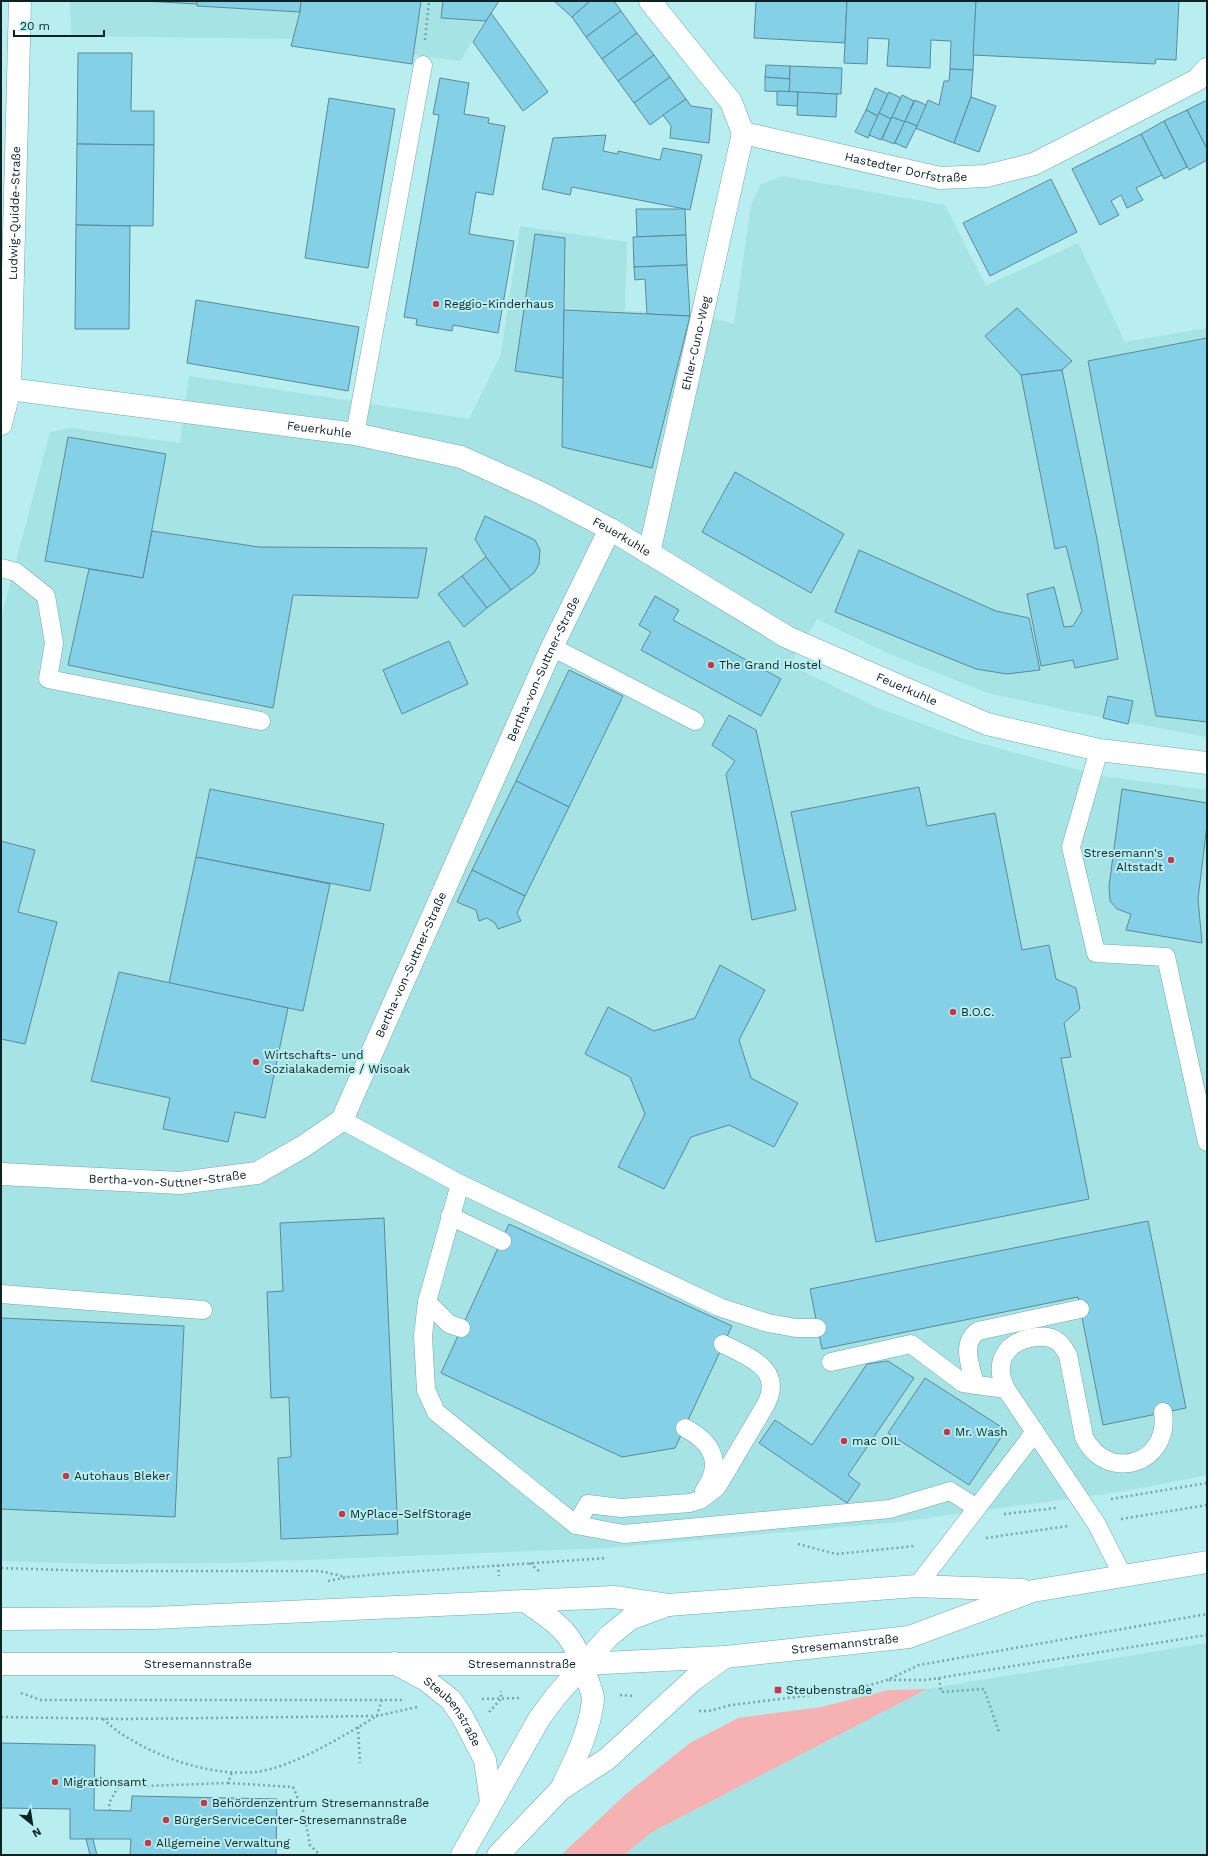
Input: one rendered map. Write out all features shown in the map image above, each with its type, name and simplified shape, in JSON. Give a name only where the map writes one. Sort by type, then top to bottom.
[{"type":"street","name":"Ludwig-Quidde-Straße","points":[[1,424],[6,388],[20,1]]},
{"type":"street","points":[[650,1],[731,102],[743,133]]},
{"type":"street","name":"Hastedter Dorfstraße","points":[[743,133],[940,178],[986,176],[1034,164],[1197,80],[1207,69]]},
{"type":"street","name":"Ehler-Cuno-Weg","points":[[649,553],[743,133]]},
{"type":"street","name":"Feuerkuhle","points":[[6,388],[355,434],[461,457],[541,493],[610,529],[787,637],[988,724],[1099,750],[1207,763]]},
{"type":"street","name":"Bertha-von-Suttner-Straße","points":[[1,1174],[180,1183],[257,1173],[304,1146],[342,1120],[552,647],[610,529]]},
{"type":"street","name":"Stresemannstraße","points":[[1,1664],[583,1664],[725,1657],[909,1637],[1033,1591],[1207,1562]]},
{"type":"street","name":"Stresemannstraße","points":[[1,1619],[153,1618],[614,1597],[668,1604],[917,1586],[1033,1591]]},
{"type":"street","points":[[526,1602],[550,1617],[572,1640],[583,1664],[593,1697],[579,1752],[561,1789]]},
{"type":"street","points":[[462,1855],[539,1719],[583,1664],[608,1636],[630,1619],[668,1604]]},
{"type":"street","points":[[498,1855],[561,1789],[607,1759],[693,1680],[725,1657]]},
{"type":"street","name":"Steubenstraße","points":[[394,1663],[426,1680],[451,1700],[468,1727],[484,1760],[491,1802]]},
{"type":"lane","points":[[355,434],[423,65]]},
{"type":"lane","points":[[1,568],[16,572],[46,596],[54,643],[48,679],[261,721]]},
{"type":"lane","points":[[552,647],[695,721]]},
{"type":"lane","points":[[1099,750],[1071,847],[1096,953],[1166,957],[1207,1142]]},
{"type":"lane","points":[[342,1120],[460,1184],[720,1307],[768,1323],[796,1328],[818,1328]]},
{"type":"lane","points":[[460,1184],[427,1302],[423,1336],[426,1390],[436,1412],[576,1525],[624,1534],[632,1534],[890,1509],[950,1491],[977,1508]]},
{"type":"lane","points":[[450,1216],[502,1241]]},
{"type":"lane","points":[[1,1294],[203,1310]]},
{"type":"lane","points":[[427,1302],[449,1324],[461,1328]]},
{"type":"lane","points":[[975,1385],[967,1348],[971,1335],[978,1331],[1080,1309]]},
{"type":"lane","points":[[1123,1576],[1096,1522],[1006,1389],[1000,1372],[1001,1363],[1005,1354],[1020,1340],[1040,1336],[1056,1340],[1068,1355],[1084,1437],[1089,1448],[1097,1456],[1107,1462],[1130,1464],[1142,1460],[1152,1452],[1159,1442],[1163,1431],[1163,1412]]},
{"type":"lane","points":[[576,1525],[588,1504],[621,1508],[679,1504],[700,1500],[717,1487],[770,1398],[770,1380],[760,1364],[723,1344]]},
{"type":"lane","points":[[831,1362],[911,1344],[963,1383],[1006,1389]]},
{"type":"lane","points":[[679,1504],[692,1501],[702,1494],[710,1484],[714,1471],[713,1458],[709,1446],[700,1436],[684,1428]]},
{"type":"lane","points":[[917,1586],[1035,1432]]},
{"type":"path","points":[[423,65],[429,1]]},
{"type":"path","points":[[1096,1522],[1207,1505]]},
{"type":"path","points":[[1,1568],[320,1571],[348,1577],[529,1563]]},
{"type":"path","points":[[498,1565],[500,1602]]},
{"type":"path","points":[[709,1712],[731,1705],[853,1690],[887,1680],[919,1665],[1207,1614]]},
{"type":"path","points":[[887,1680],[926,1680],[1207,1635]]},
{"type":"path","points":[[501,1664],[501,1698]]},
{"type":"path","points":[[939,1678],[941,1692],[984,1689],[999,1732]]},
{"type":"path","points":[[14,1690],[41,1700],[382,1699],[409,1701]]},
{"type":"path","points":[[102,1718],[128,1738],[150,1750],[188,1765],[232,1772],[256,1772],[293,1761],[377,1716],[382,1699]]},
{"type":"path","points":[[1,1717],[102,1718],[377,1716],[451,1700]]},
{"type":"path","points":[[358,1727],[360,1763]]},
{"type":"path","points":[[228,1783],[232,1772]]},
{"type":"path","points":[[110,1811],[109,1803],[118,1787],[228,1783],[293,1787],[304,1813],[310,1845],[320,1855]]},
{"type":"shaded area","points":[[70,1],[497,1],[460,61],[289,39],[71,36]]},
{"type":"shaded area","points":[[782,176],[945,205],[986,286],[1078,243],[1125,342],[1207,328],[1207,737],[1079,713],[988,693],[887,653],[817,619],[790,665],[876,707],[961,738],[1101,776],[1207,790],[1207,1475],[1125,1491],[898,1522],[609,1548],[230,1563],[101,1564],[1,1561],[1,618],[50,432],[70,428],[180,443],[189,376],[469,419],[501,354],[520,226],[627,242],[625,311],[691,313],[734,324],[751,205],[760,185]]},
{"type":"shaded area","points":[[1207,1643],[1207,1855],[624,1855],[652,1832],[927,1689]]},
{"type":"shaded area","points":[[927,1689],[652,1832],[624,1855],[561,1855],[626,1794],[690,1743],[738,1718],[821,1707],[889,1690]]},
{"type":"building","points":[[143,1],[197,1],[197,4]]},
{"type":"building","points":[[197,1],[301,1],[300,12],[197,6]]},
{"type":"building","points":[[301,1],[421,1],[412,64],[291,46],[300,12]]},
{"type":"building","points":[[443,1],[499,1],[486,21],[441,18]]},
{"type":"building","points":[[554,1],[590,1],[572,17]]},
{"type":"building","points":[[590,1],[614,1],[621,11],[586,37],[572,17]]},
{"type":"building","points":[[756,1],[847,1],[845,43],[754,38]]},
{"type":"building","points":[[847,1],[976,1],[973,70],[950,69],[951,41],[931,40],[930,68],[887,66],[889,39],[868,38],[867,64],[844,63]]},
{"type":"building","points":[[976,1],[1179,1],[1176,60],[1156,59],[1155,64],[973,55]]},
{"type":"building","points":[[621,11],[637,33],[602,59],[586,37]]},
{"type":"building","points":[[491,13],[548,92],[523,111],[473,42]]},
{"type":"building","points":[[637,33],[654,55],[618,81],[602,59]]},
{"type":"building","points":[[78,53],[132,53],[131,111],[154,111],[154,145],[77,144]]},
{"type":"building","points":[[654,55],[670,77],[634,103],[618,81]]},
{"type":"building","points":[[766,65],[790,66],[790,79],[765,77]]},
{"type":"building","points":[[790,66],[842,68],[841,94],[789,92]]},
{"type":"building","points":[[950,69],[973,70],[971,97],[954,143],[915,128],[928,100],[939,105],[944,81],[949,81]]},
{"type":"building","points":[[670,77],[686,99],[650,125],[634,103]]},
{"type":"building","points":[[765,77],[790,79],[789,92],[765,91]]},
{"type":"building","points":[[440,78],[469,83],[464,114],[489,118],[488,123],[505,126],[493,195],[476,192],[469,234],[514,241],[498,333],[453,325],[452,331],[416,325],[417,319],[404,317],[439,115],[433,114]]},
{"type":"building","points":[[875,88],[888,94],[878,116],[866,110]]},
{"type":"building","points":[[777,91],[798,92],[798,106],[777,105]]},
{"type":"building","points":[[798,92],[837,94],[836,117],[797,115]]},
{"type":"building","points":[[889,92],[901,98],[891,119],[879,113]]},
{"type":"building","points":[[902,95],[914,101],[905,122],[892,117]]},
{"type":"building","points":[[971,97],[996,106],[979,152],[954,143]]},
{"type":"building","points":[[329,98],[395,109],[368,268],[305,258]]},
{"type":"building","points":[[686,99],[691,106],[712,109],[709,143],[670,138],[671,126],[663,115]]},
{"type":"building","points":[[915,100],[926,105],[917,126],[905,121]]},
{"type":"building","points":[[1207,100],[1207,149],[1187,110]]},
{"type":"building","points":[[866,110],[878,116],[868,138],[855,132]]},
{"type":"building","points":[[1187,110],[1207,149],[1207,160],[1189,170],[1164,121]]},
{"type":"building","points":[[879,113],[891,119],[881,140],[869,135]]},
{"type":"building","points":[[892,117],[905,122],[894,144],[882,139]]},
{"type":"building","points":[[905,121],[917,126],[906,148],[895,143]]},
{"type":"building","points":[[1164,121],[1187,167],[1164,179],[1141,134]]},
{"type":"building","points":[[1141,134],[1162,175],[1136,188],[1143,200],[1127,208],[1121,195],[1111,201],[1119,215],[1100,225],[1072,169]]},
{"type":"building","points":[[606,135],[603,151],[618,154],[618,151],[660,160],[663,148],[702,155],[690,210],[572,187],[570,195],[542,189],[553,138]]},
{"type":"building","points":[[77,144],[154,145],[153,226],[76,225]]},
{"type":"building","points":[[1051,179],[1077,232],[990,276],[963,223]]},
{"type":"building","points":[[636,209],[685,209],[686,235],[637,237]]},
{"type":"building","points":[[76,225],[130,226],[129,329],[75,329]]},
{"type":"building","points":[[535,234],[565,238],[563,378],[515,371]]},
{"type":"building","points":[[686,235],[687,265],[634,267],[633,237]]},
{"type":"building","points":[[687,265],[690,316],[647,314],[645,279],[635,280],[634,267]]},
{"type":"building","points":[[196,300],[359,327],[348,391],[187,363]]},
{"type":"building","points":[[1017,308],[1072,361],[1062,370],[1021,375],[985,336]]},
{"type":"building","points":[[564,310],[690,316],[652,468],[562,447]]},
{"type":"building","points":[[1207,338],[1207,722],[1156,716],[1088,361]]},
{"type":"building","points":[[1062,370],[1097,539],[1118,659],[1075,668],[1073,660],[1041,666],[1027,594],[1054,587],[1064,627],[1073,626],[1082,611],[1066,546],[1055,549],[1021,375]]},
{"type":"building","points":[[68,437],[166,454],[143,578],[45,561]]},
{"type":"building","points":[[735,472],[844,534],[811,593],[702,532]]},
{"type":"building","points":[[485,516],[535,540],[540,550],[539,564],[534,573],[511,590],[486,557],[475,539]]},
{"type":"building","points":[[152,531],[259,547],[427,548],[418,598],[293,595],[273,708],[68,665],[89,569],[143,578]]},
{"type":"building","points":[[859,550],[996,611],[1029,618],[1040,670],[1007,674],[976,669],[835,612]]},
{"type":"building","points":[[486,557],[511,590],[487,608],[462,576]]},
{"type":"building","points":[[462,576],[487,608],[464,627],[438,594]]},
{"type":"building","name":"The Grand Hostel","points":[[655,596],[679,610],[673,620],[781,679],[761,716],[641,650],[651,632],[639,625]]},
{"type":"building","points":[[449,641],[468,684],[402,714],[383,670]]},
{"type":"building","points":[[569,670],[623,696],[569,807],[516,781]]},
{"type":"building","points":[[1108,696],[1133,701],[1128,724],[1103,718]]},
{"type":"building","points":[[729,715],[756,730],[796,910],[752,920],[726,774],[735,761],[712,745]]},
{"type":"building","points":[[516,781],[569,807],[525,896],[472,870]]},
{"type":"building","name":"B.O.C.","points":[[919,787],[927,826],[995,813],[1022,950],[1049,945],[1056,979],[1076,988],[1080,1009],[1064,1023],[1071,1057],[1061,1058],[1089,1199],[876,1242],[791,812]]},
{"type":"building","points":[[210,789],[384,824],[370,891],[196,857]]},
{"type":"building","points":[[1122,789],[1207,803],[1207,825],[1198,899],[1202,943],[1126,930],[1131,914],[1117,909],[1110,901],[1109,886]]},
{"type":"building","points":[[1,841],[35,850],[18,912],[57,922],[25,1044],[1,1039]]},
{"type":"building","points":[[196,857],[330,884],[303,1011],[169,983]]},
{"type":"building","points":[[472,870],[525,896],[517,913],[521,921],[498,929],[495,923],[487,918],[479,921],[476,910],[457,902]]},
{"type":"building","points":[[720,965],[765,990],[739,1040],[751,1078],[798,1103],[774,1147],[729,1125],[691,1137],[664,1189],[618,1167],[645,1114],[630,1077],[585,1054],[608,1007],[654,1031],[695,1018]]},
{"type":"building","points":[[119,972],[288,1008],[265,1118],[235,1112],[228,1142],[163,1129],[170,1098],[91,1081]]},
{"type":"building","points":[[384,1218],[398,1534],[281,1539],[278,1458],[291,1457],[289,1397],[271,1398],[267,1292],[283,1291],[280,1223]]},
{"type":"building","points":[[1148,1221],[1186,1408],[1103,1425],[1078,1297],[822,1349],[810,1289]]},
{"type":"building","points":[[509,1224],[732,1326],[675,1448],[622,1457],[441,1373]]},
{"type":"building","points":[[1,1318],[184,1326],[175,1517],[1,1509]]},
{"type":"building","points":[[888,1361],[914,1378],[848,1475],[860,1484],[847,1503],[759,1443],[775,1420],[812,1445],[867,1364]]},
{"type":"building","points":[[925,1378],[1006,1430],[969,1485],[888,1433]]},
{"type":"building","name":"Behördenzentrum Stresemannstraße","points":[[1,1743],[95,1745],[94,1810],[131,1811],[132,1796],[277,1799],[276,1855],[130,1855],[131,1839],[70,1839],[70,1809],[1,1808]]},
{"type":"building","points":[[86,1839],[93,1839],[97,1855],[90,1855]]},
{"type":"place","name":"Reggio-Kinderhaus","points":[[436,304]]},
{"type":"place","name":"The Grand Hostel","points":[[711,665]]},
{"type":"place","name":"Stresemann's Altstadt","points":[[1171,860]]},
{"type":"place","name":"B.O.C.","points":[[953,1012]]},
{"type":"place","name":"Wirtschafts- und Sozialakademie / Wisoak","points":[[256,1062]]},
{"type":"place","name":"Mr. Wash","points":[[947,1432]]},
{"type":"place","name":"mac OIL","points":[[844,1441]]},
{"type":"place","name":"Autohaus Bleker","points":[[66,1476]]},
{"type":"place","name":"MyPlace-SelfStorage","points":[[342,1514]]},
{"type":"place","name":"Steubenstraße","points":[[778,1690]]},
{"type":"place","name":"Migrationsamt","points":[[55,1782]]},
{"type":"place","name":"Behördenzentrum Stresemannstraße","points":[[204,1803]]},
{"type":"place","name":"BürgerServiceCenter-Stresemannstraße","points":[[166,1820]]},
{"type":"place","name":"Allgemeine Verwaltung","points":[[148,1843]]}]
